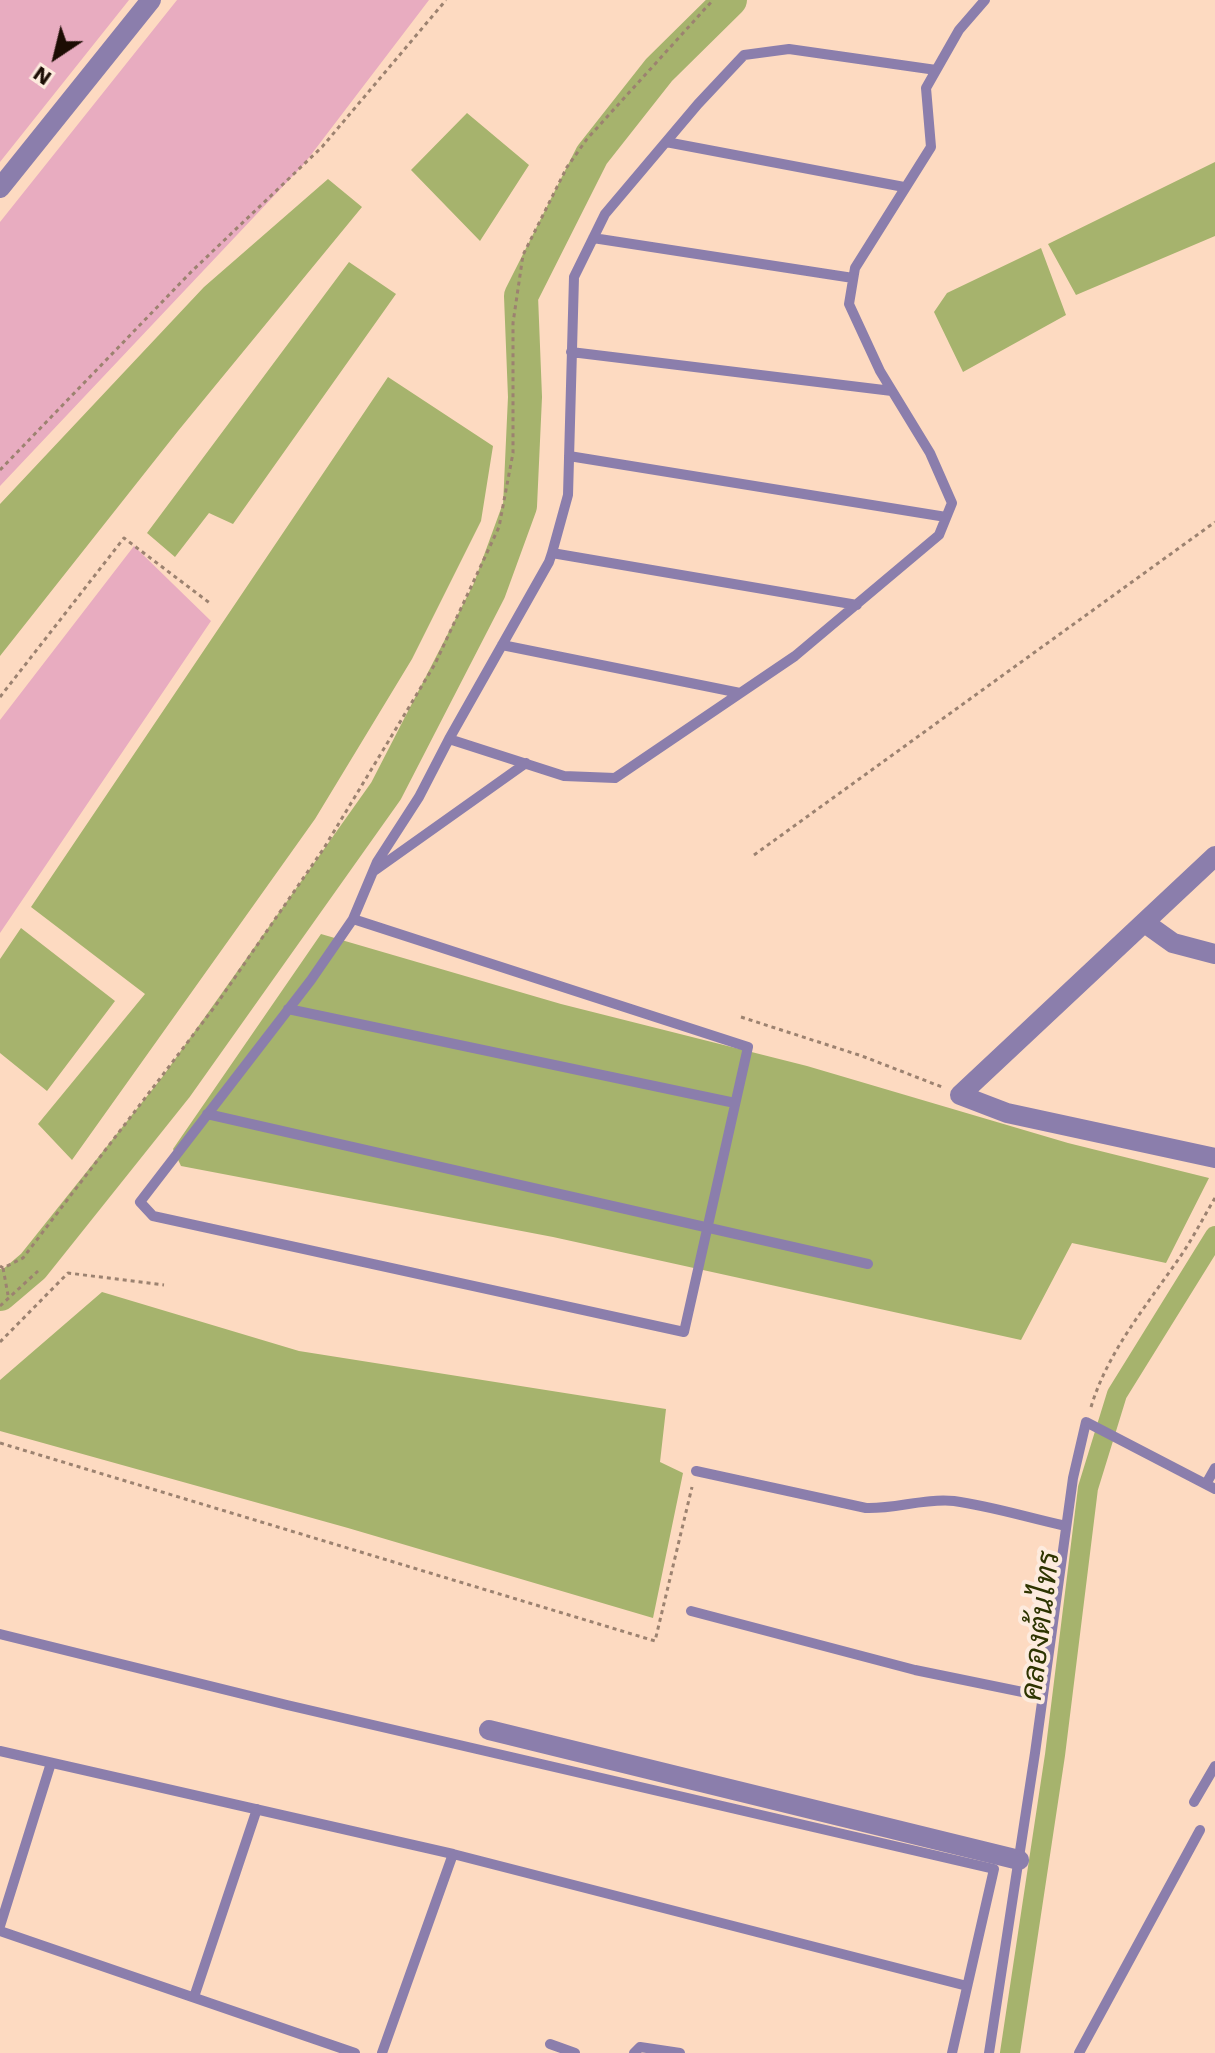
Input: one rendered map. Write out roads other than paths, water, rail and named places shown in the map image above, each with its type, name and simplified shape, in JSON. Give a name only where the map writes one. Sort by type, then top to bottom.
[{"type":"street","points":[[0,188],[151,0]]},
{"type":"street","points":[[1215,856],[960,1095],[1007,1113],[1215,1158]]},
{"type":"street","points":[[1145,923],[1173,943],[1215,954]]},
{"type":"street","points":[[489,1730],[1019,1860]]},
{"type":"lane","points":[[449,739],[564,776],[615,778],[795,656],[939,535],[952,503],[930,453],[892,391],[849,304],[855,268],[931,147],[926,88],[959,30],[985,0]]},
{"type":"lane","points":[[353,919],[748,1047],[684,1332],[153,1216],[140,1202],[353,919],[373,872],[419,797],[549,562],[568,495],[574,277],[605,214],[744,55],[789,49],[936,70]]},
{"type":"lane","points":[[666,142],[904,187]]},
{"type":"lane","points":[[593,238],[853,278]]},
{"type":"lane","points":[[571,352],[892,391]]},
{"type":"lane","points":[[569,456],[946,517]]},
{"type":"lane","points":[[552,553],[857,605]]},
{"type":"lane","points":[[502,645],[740,693]]},
{"type":"lane","points":[[373,872],[526,763]]},
{"type":"lane","points":[[288,1009],[735,1103]]},
{"type":"lane","points":[[207,1114],[868,1264]]},
{"type":"lane","points":[[989,2053],[1073,1478],[1087,1423],[1210,1487],[1215,1468]]},
{"type":"lane","points":[[696,1471],[866,1508],[954,1501],[1066,1526]]},
{"type":"lane","points":[[691,1611],[915,1670],[1042,1696]]},
{"type":"lane","points":[[0,1634],[287,1705],[994,1869],[952,2053]]},
{"type":"lane","points":[[0,1751],[453,1854],[967,1986]]},
{"type":"lane","points":[[51,1763],[0,1929],[355,2053]]},
{"type":"lane","points":[[1194,1802],[1215,1766]]},
{"type":"lane","points":[[194,1997],[257,1809]]},
{"type":"lane","points":[[1079,2053],[1200,1830]]},
{"type":"lane","points":[[382,2053],[453,1854]]},
{"type":"lane","points":[[550,2044],[575,2053]]},
{"type":"lane","points":[[634,2053],[640,2047],[680,2053]]},
{"type":"waterway","points":[[0,1294],[33,1266],[176,1087],[386,791],[489,591],[520,506],[525,397],[521,296],[592,155],[659,70],[730,0]]},
{"type":"waterway","name":"คลองต้นไทร","points":[[1010,2053],[1055,1755],[1088,1488],[1117,1394],[1215,1236]]},
{"type":"waterway","points":[[0,1279],[9,1286]]}]
